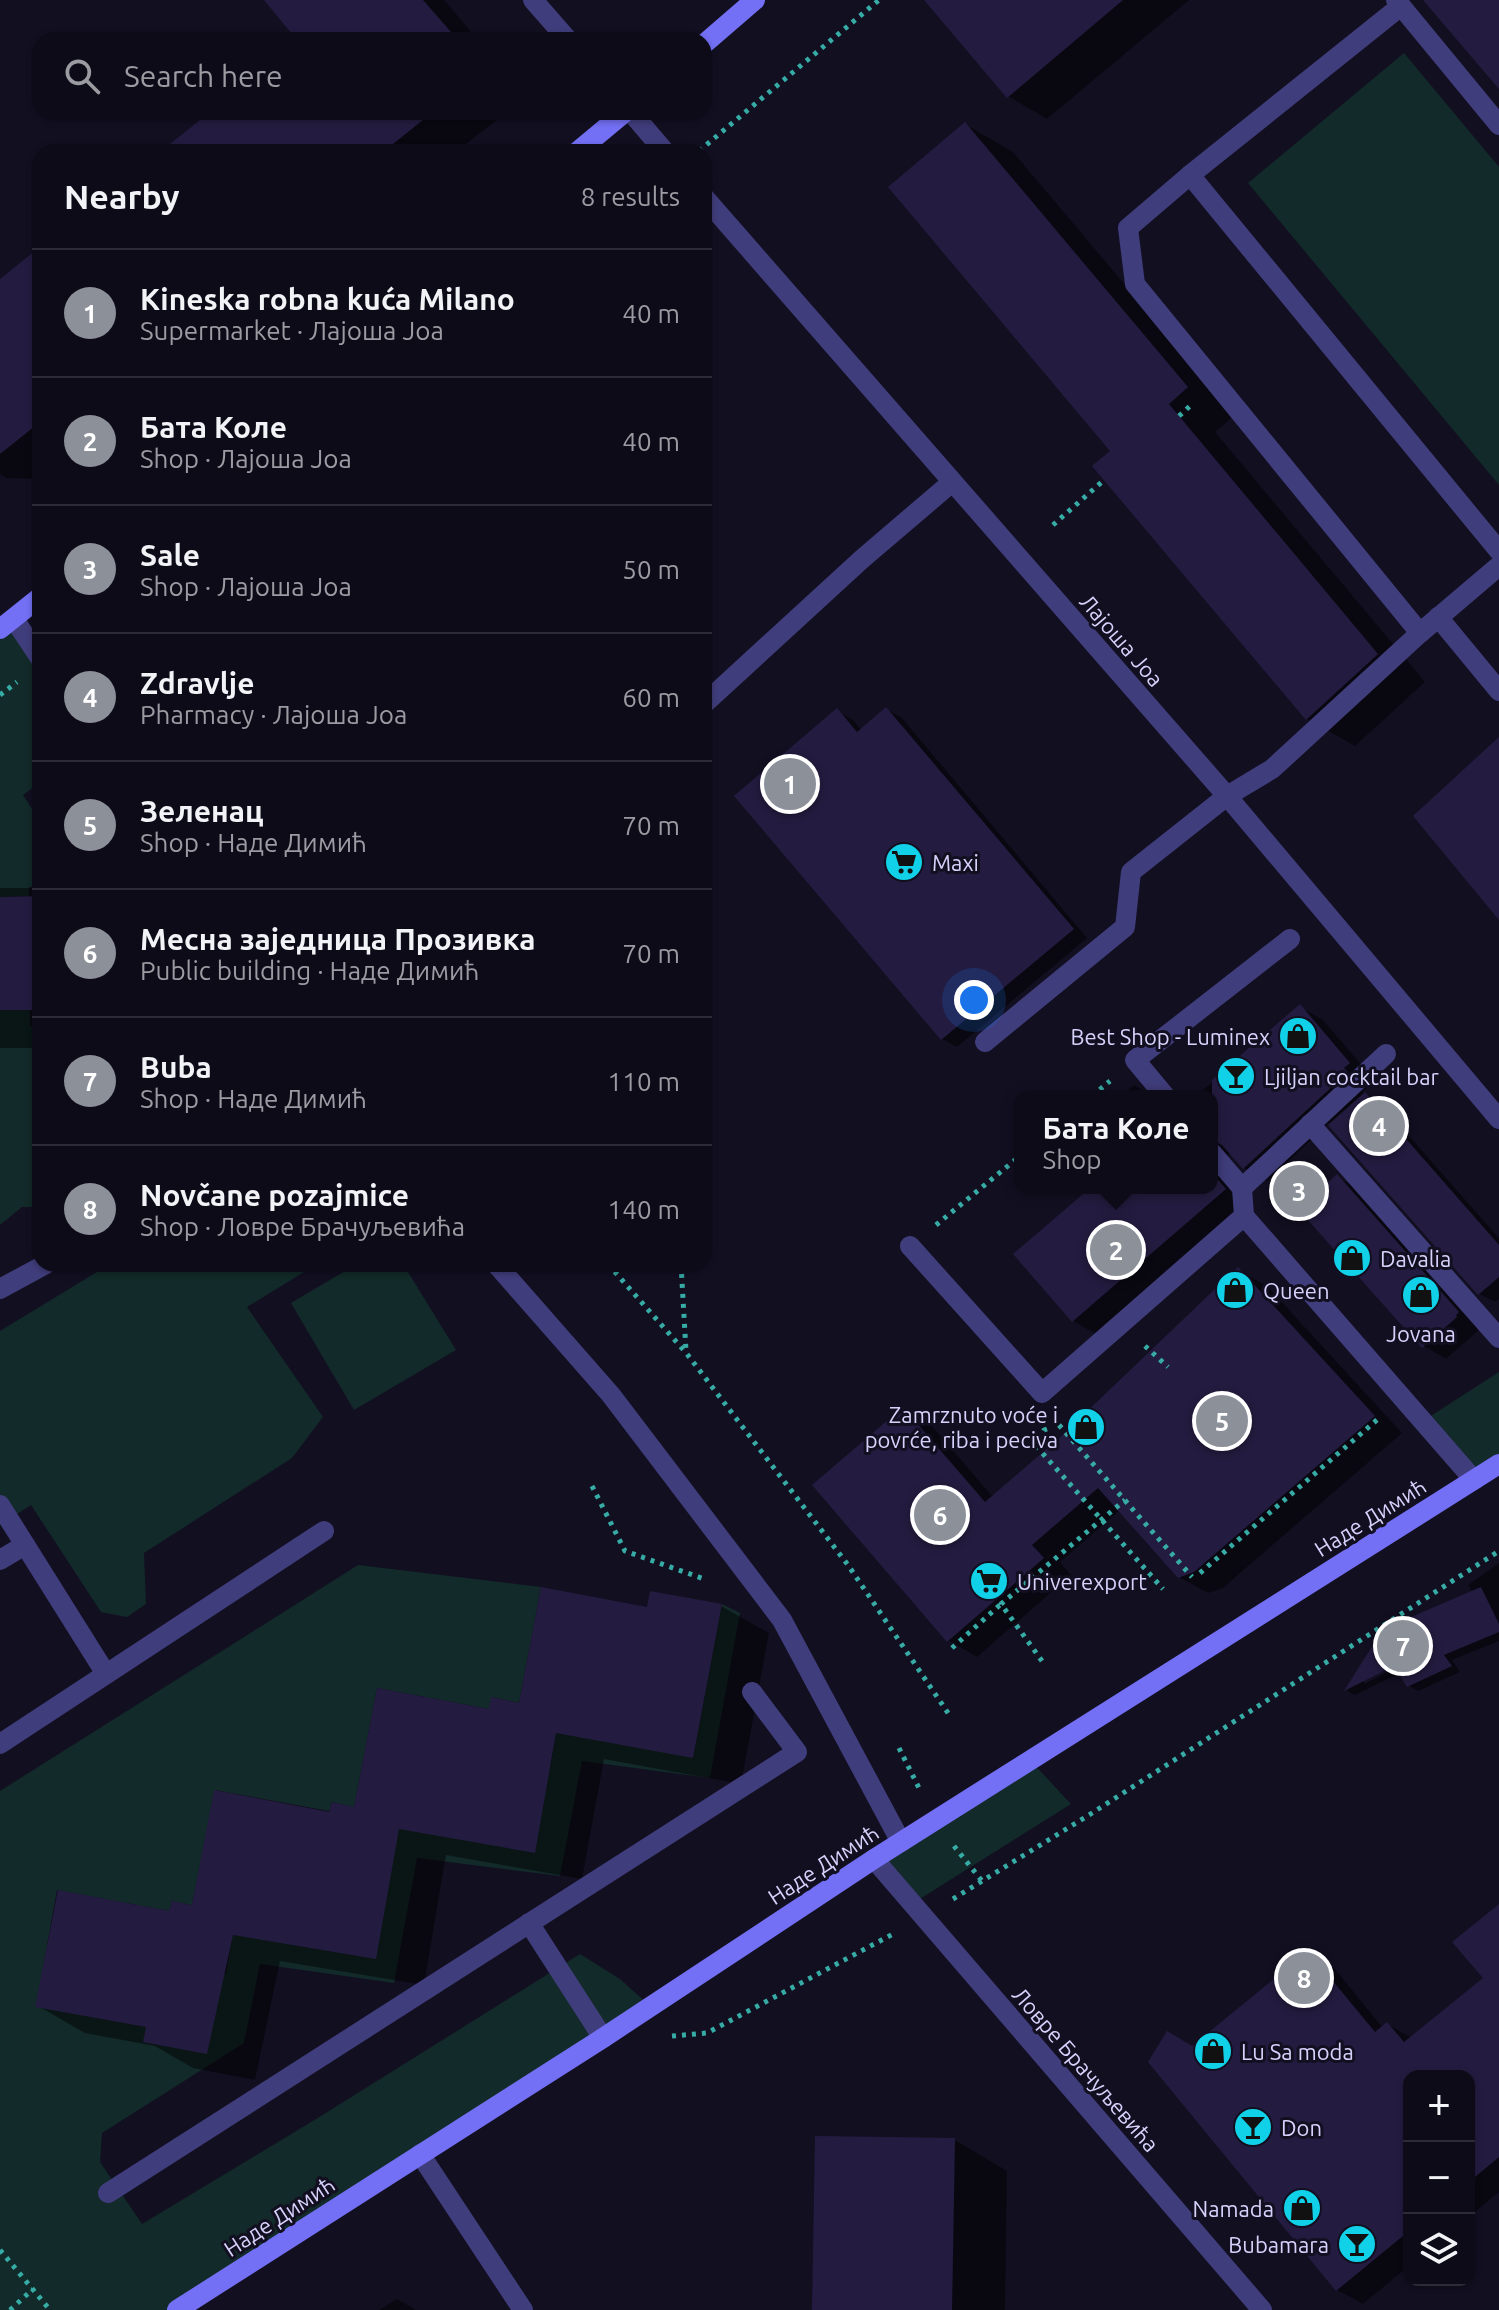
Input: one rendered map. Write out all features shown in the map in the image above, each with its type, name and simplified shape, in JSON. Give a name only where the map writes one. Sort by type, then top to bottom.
[{"type":"street","points":[[533,0],[561,32]]},
{"type":"street","points":[[712,37],[755,0]]},
{"type":"street","points":[[1420,633],[1135,284],[1128,228],[1399,3],[1499,125]]},
{"type":"street","points":[[587,144],[618,120]]},
{"type":"street","points":[[635,120],[658,144]]},
{"type":"street","points":[[1190,175],[1499,551]]},
{"type":"street","name":"Лајоша Јоа","points":[[712,206],[1227,796],[1499,1119]]},
{"type":"street","points":[[712,697],[862,559],[951,483]]},
{"type":"street","points":[[985,1042],[1125,927],[1131,872],[1227,796],[1272,769],[1420,633],[1499,566]]},
{"type":"street","points":[[32,602],[5,617],[32,649]]},
{"type":"street","points":[[1438,617],[1499,691]]},
{"type":"street","points":[[1160,1090],[1135,1060],[1290,939]]},
{"type":"street","points":[[1242,1188],[1386,1054]]},
{"type":"street","points":[[1310,1124],[1499,1338]]},
{"type":"street","points":[[1218,1160],[1242,1188],[1244,1216],[1474,1480]]},
{"type":"street","points":[[910,1246],[1042,1393],[1244,1216]]},
{"type":"street","points":[[0,1289],[32,1272]]},
{"type":"street","points":[[503,1272],[611,1395],[782,1620],[901,1842]]},
{"type":"street","name":"Наде Димић","points":[[177,2310],[603,2038],[874,1859],[1499,1464]]},
{"type":"street","points":[[0,1505],[106,1674]]},
{"type":"street","points":[[0,1744],[324,1531]]},
{"type":"street","points":[[0,1560],[25,1545]]},
{"type":"street","points":[[108,2193],[797,1752],[752,1692]]},
{"type":"street","name":"Ловре Брачуљевића","points":[[874,1859],[1262,2310]]},
{"type":"street","points":[[529,1923],[603,2038]]},
{"type":"street","points":[[420,2154],[523,2310]]},
{"type":"path","points":[[708,144],[879,0]]},
{"type":"path","points":[[1053,525],[1104,480]]},
{"type":"path","points":[[910,1246],[1014,1161]]},
{"type":"path","points":[[615,1272],[687,1354],[848,1565],[950,1716]]},
{"type":"path","points":[[682,1272],[687,1354]]},
{"type":"path","points":[[1134,1356],[1157,1336]]},
{"type":"path","points":[[1145,1346],[1168,1367]]},
{"type":"path","points":[[1069,1416],[1058,1426],[1044,1430],[1037,1447],[1163,1589]]},
{"type":"path","points":[[1200,1573],[1300,1483],[1381,1416],[1389,1426]]},
{"type":"path","points":[[1058,1426],[1192,1577]]},
{"type":"path","points":[[592,1486],[625,1551],[711,1581]]},
{"type":"path","points":[[952,1648],[1125,1500]]},
{"type":"path","points":[[668,2036],[707,2033],[924,1918],[1499,1551]]},
{"type":"path","points":[[1001,1604],[1042,1661]]},
{"type":"path","points":[[0,2250],[50,2310]]},
{"type":"path","points":[[10,2310],[33,2289]]},
{"type":"green space","points":[[1404,53],[1499,167],[1499,485],[1248,183]]},
{"type":"green space","points":[[14,619],[32,645],[32,788],[23,795],[32,809],[32,887],[29,887],[29,896],[0,897],[0,629]]},
{"type":"green space","points":[[0,1010],[30,1010],[32,1207],[22,1207],[0,1225]]},
{"type":"green space","points":[[97,1272],[304,1272],[247,1307],[323,1417],[292,1458],[144,1553],[146,1604],[127,1617],[101,1612],[31,1505],[0,1525],[0,1331]]},
{"type":"green space","points":[[343,1272],[408,1272],[456,1350],[354,1410],[291,1303]]},
{"type":"green space","points":[[1499,1372],[1499,1464],[1474,1480],[1423,1421]]},
{"type":"green space","points":[[358,1565],[541,1587],[519,1703],[492,1697],[489,1709],[377,1688],[354,1807],[332,1802],[329,1811],[215,1790],[192,1905],[172,1901],[169,1911],[57,1890],[36,2006],[146,2027],[210,1971],[226,1974],[235,1921],[401,1814],[550,1768],[559,1716],[693,1758],[722,1604],[740,1613],[710,1778],[582,1761],[560,1876],[417,1858],[394,1983],[260,1964],[244,2043],[102,2133],[100,2162],[142,2224],[580,1954],[620,1979],[650,2006],[177,2310],[0,2310],[0,1791]]},
{"type":"green space","points":[[1030,1760],[1071,1804],[912,1904],[873,1859]]},
{"type":"building","points":[[264,0],[423,0],[451,32],[290,32]]},
{"type":"building","points":[[924,0],[1123,0],[1007,98]]},
{"type":"building","points":[[1423,0],[1499,0],[1499,89]]},
{"type":"building","points":[[200,120],[423,120],[393,144],[170,144]]},
{"type":"building","points":[[965,122],[1188,387],[1169,404],[1378,654],[1306,720],[1092,466],[1110,451],[888,187]]},
{"type":"building","points":[[32,253],[32,428],[0,454],[0,279]]},
{"type":"building","name":"Maxi","points":[[886,707],[1074,929],[941,1040],[734,796],[837,708],[857,732]]},
{"type":"building","points":[[1499,737],[1499,920],[1413,816]]},
{"type":"building","points":[[32,896],[32,1010],[0,1010],[0,897]]},
{"type":"building","points":[[1300,1004],[1350,1063],[1344,1068],[1348,1072],[1243,1169],[1218,1143],[1218,1090],[1212,1090],[1212,1080]]},
{"type":"building","points":[[1365,1092],[1499,1245],[1499,1277],[1478,1295],[1328,1125]]},
{"type":"building","points":[[1337,1174],[1459,1312],[1422,1348],[1299,1210]]},
{"type":"building","points":[[1218,1180],[1226,1189],[1072,1322],[1013,1254],[1083,1194],[1218,1194]]},
{"type":"building","points":[[1238,1267],[1375,1416],[1194,1572],[1178,1578],[1098,1488],[1032,1545],[1044,1558],[947,1642],[812,1485],[903,1407],[985,1502],[1057,1440]]},
{"type":"building","points":[[541,1587],[647,1607],[650,1591],[722,1604],[693,1758],[556,1733],[535,1853],[399,1829],[376,1959],[233,1935],[207,2054],[143,2042],[146,2027],[35,2007],[58,1890],[169,1911],[172,1901],[192,1905],[214,1790],[329,1812],[332,1802],[354,1807],[377,1688],[489,1709],[491,1697],[519,1703]]},
{"type":"building","points":[[1481,1587],[1499,1624],[1499,1632],[1444,1655],[1452,1666],[1407,1687],[1394,1666],[1344,1691],[1383,1629]]},
{"type":"building","points":[[1499,1904],[1499,2157],[1475,2177],[1475,2070],[1403,2070],[1403,2236],[1336,2291],[1148,2062],[1167,2031],[1192,2046],[1308,1951],[1375,2032],[1387,2022],[1404,2042],[1483,1978],[1452,1942]]},
{"type":"building","points":[[815,2136],[955,2138],[952,2310],[812,2310]]},
{"type":"place","name":"Kineska robna kuća Milano","points":[[790,784]]},
{"type":"place","name":"Maxi","points":[[904,862]]},
{"type":"place","name":"Best Shop - Luminex","points":[[1298,1036]]},
{"type":"place","name":"Ljiljan cocktail bar","points":[[1236,1076]]},
{"type":"place","name":"Zdravlje","points":[[1379,1126]]},
{"type":"place","name":"Sale","points":[[1299,1191]]},
{"type":"place","name":"Бата Коле","points":[[1116,1250]]},
{"type":"place","name":"Davalia","points":[[1352,1258]]},
{"type":"place","name":"Queen","points":[[1235,1290]]},
{"type":"place","name":"Jovana","points":[[1421,1295]]},
{"type":"place","name":"Зеленац","points":[[1222,1421]]},
{"type":"place","name":"Zamrznuto voće i povrće, riba i peciva","points":[[1086,1427]]},
{"type":"place","name":"Месна заједница Прозивка","points":[[940,1515]]},
{"type":"place","name":"Univerexport","points":[[989,1581]]},
{"type":"place","name":"Buba","points":[[1403,1646]]},
{"type":"place","name":"Novčane pozajmice","points":[[1304,1978]]},
{"type":"place","name":"Lu Sa moda","points":[[1213,2051]]},
{"type":"place","name":"Don","points":[[1253,2127]]},
{"type":"place","name":"Namada","points":[[1302,2208]]},
{"type":"place","name":"Bubamara","points":[[1357,2244]]}]
